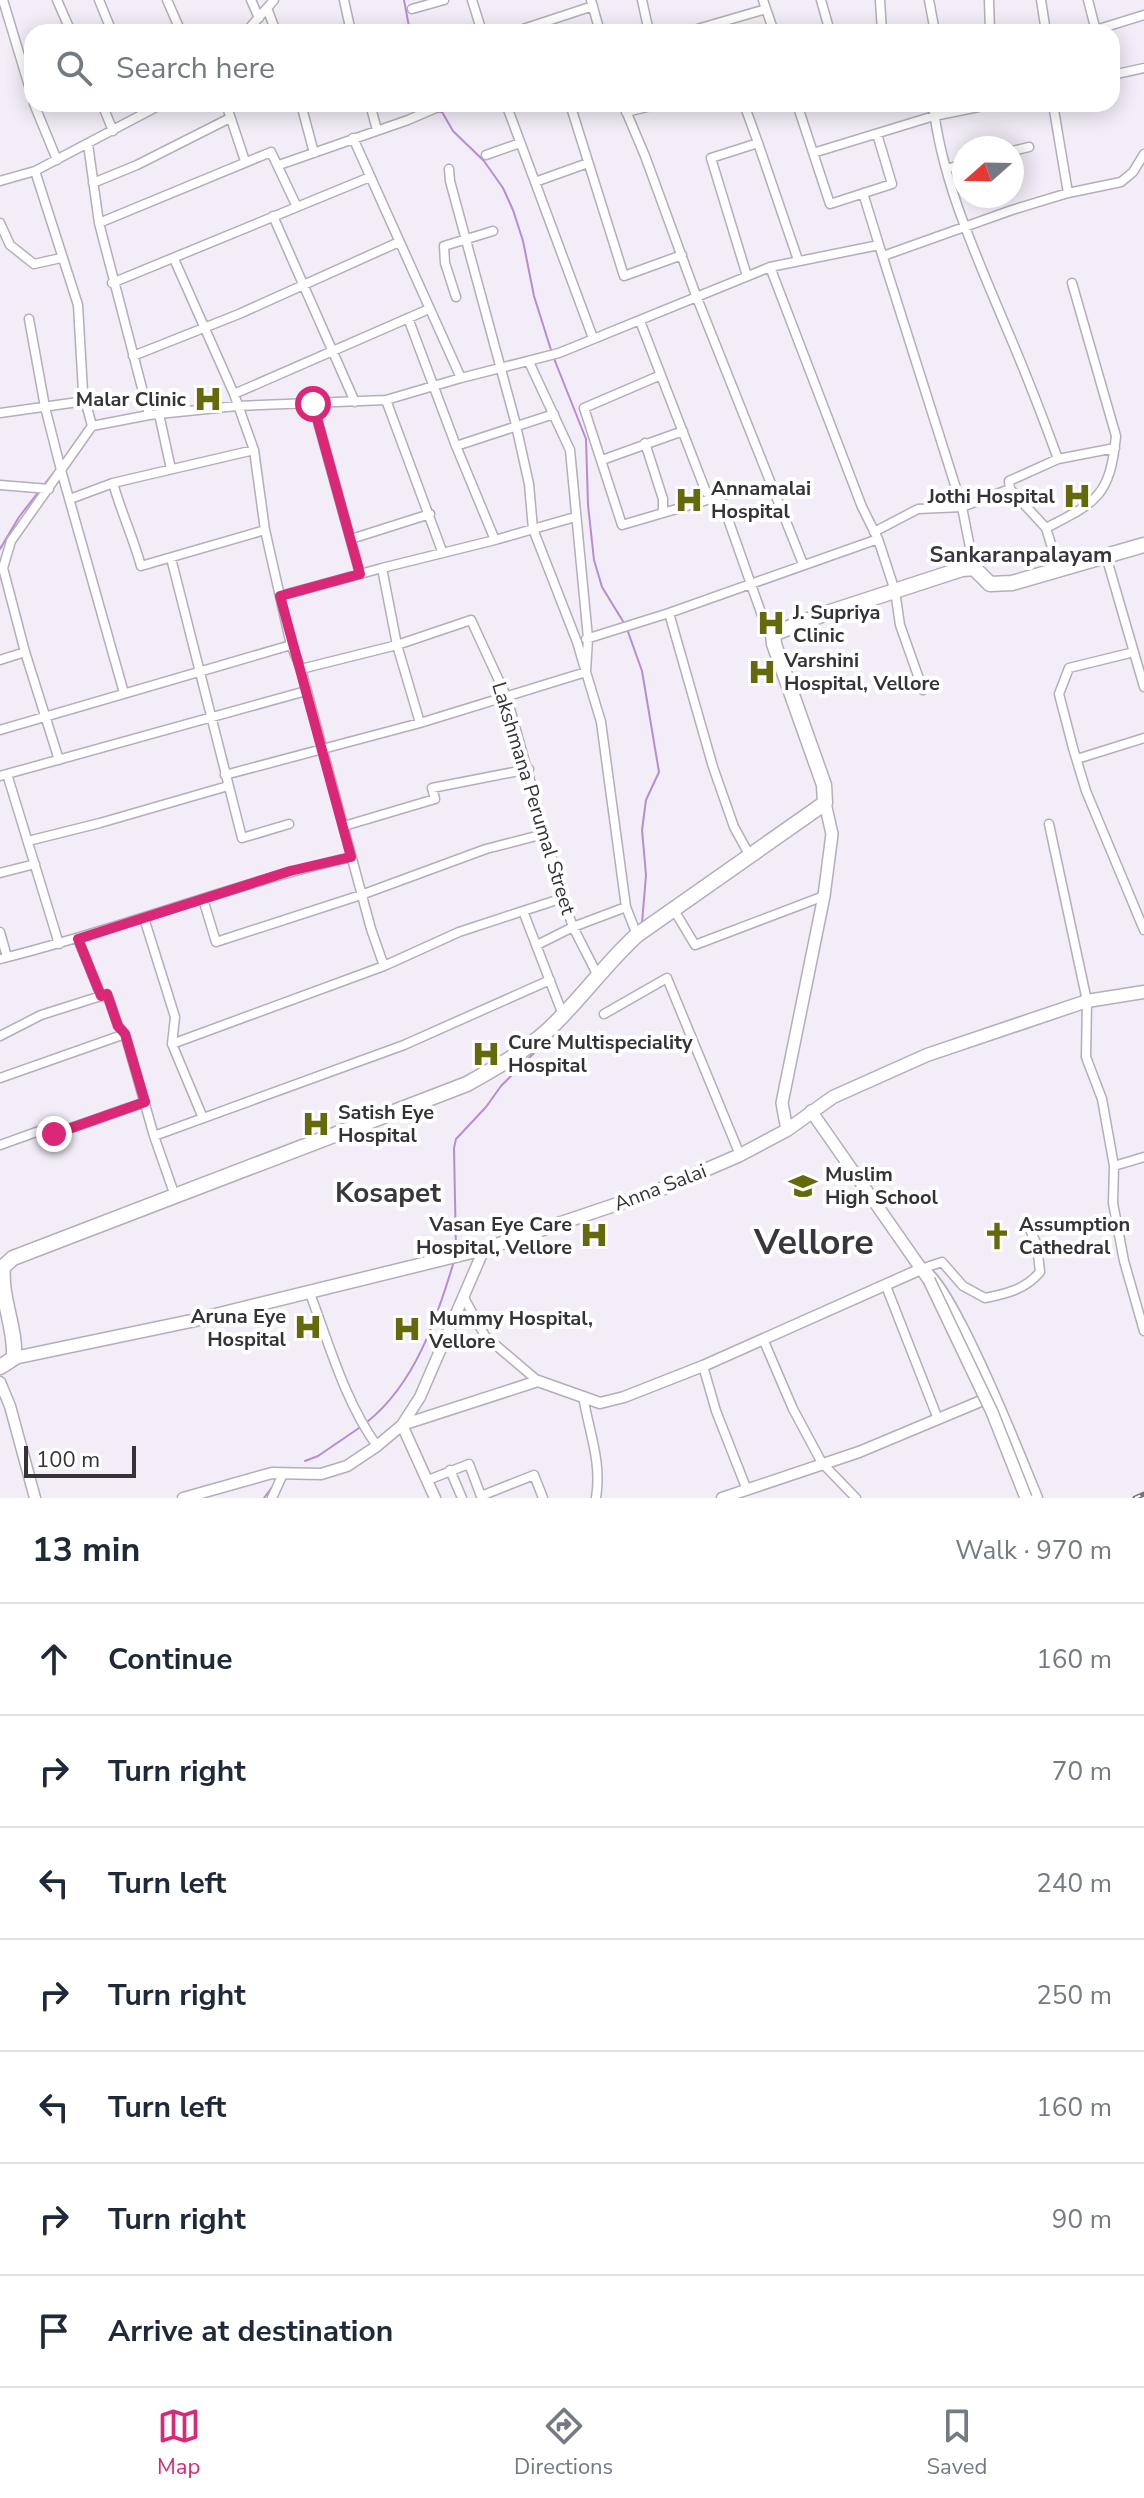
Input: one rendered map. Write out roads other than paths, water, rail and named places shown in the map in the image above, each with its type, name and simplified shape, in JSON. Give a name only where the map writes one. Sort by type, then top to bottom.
[{"type":"highway","points":[[5,1362],[15,1339],[1,1283],[1,1265],[467,1084],[515,1057],[563,1015],[637,935],[825,803],[824,785],[773,634],[962,569],[974,568],[990,584],[1012,583],[1144,545]]},
{"type":"main road","points":[[787,1130],[782,1103],[824,896],[832,834],[825,803]]},
{"type":"main road","name":"Anna Salai","points":[[5,1362],[191,1321],[484,1249],[659,1190],[740,1155],[787,1130],[833,1097],[927,1055],[1087,1001],[1144,992]]},
{"type":"main road","points":[[811,1111],[929,1280],[992,1412],[1026,1498]]},
{"type":"street","points":[[3,0],[24,70]]},
{"type":"street","points":[[57,0],[68,24]]},
{"type":"street","points":[[99,0],[109,24]]},
{"type":"street","points":[[167,0],[178,24]]},
{"type":"street","points":[[251,0],[259,18]]},
{"type":"street","points":[[253,24],[274,0]]},
{"type":"street","points":[[344,0],[349,24]]},
{"type":"street","points":[[412,9],[444,0]]},
{"type":"street","points":[[472,0],[480,24]]},
{"type":"street","points":[[642,0],[647,24]]},
{"type":"street","points":[[821,0],[828,24]]},
{"type":"street","points":[[880,0],[882,24]]},
{"type":"street","points":[[929,0],[934,24]]},
{"type":"street","points":[[989,0],[990,24]]},
{"type":"street","points":[[1041,0],[1045,24]]},
{"type":"street","points":[[1088,0],[1091,24]]},
{"type":"street","points":[[536,24],[592,3],[598,24]]},
{"type":"street","points":[[709,24],[765,4],[771,24]]},
{"type":"street","points":[[267,8],[273,24]]},
{"type":"street","points":[[1115,24],[1144,15]]},
{"type":"street","points":[[1120,73],[1144,68]]},
{"type":"street","points":[[37,112],[57,160]]},
{"type":"street","points":[[105,112],[113,131]]},
{"type":"street","points":[[0,181],[35,171],[113,131],[139,112]]},
{"type":"street","points":[[228,112],[245,161]]},
{"type":"street","points":[[303,112],[314,153]]},
{"type":"street","points":[[372,112],[377,130]]},
{"type":"street","points":[[279,165],[423,112]]},
{"type":"street","points":[[509,112],[593,338]]},
{"type":"street","points":[[572,112],[624,276],[682,255]]},
{"type":"street","points":[[626,112],[803,564]]},
{"type":"street","points":[[747,112],[798,260]]},
{"type":"street","points":[[800,112],[830,204],[892,184],[877,134]]},
{"type":"street","points":[[934,112],[946,169],[964,225],[1032,387],[1058,459]]},
{"type":"street","points":[[813,153],[954,112]]},
{"type":"street","points":[[1054,112],[1068,193]]},
{"type":"street","points":[[93,183],[137,165],[230,118]]},
{"type":"street","points":[[353,138],[461,378]]},
{"type":"street","points":[[486,155],[520,143]]},
{"type":"street","points":[[747,276],[711,158],[758,143]]},
{"type":"street","points":[[88,144],[99,223],[112,283],[149,415]]},
{"type":"street","points":[[1024,148],[1029,147]]},
{"type":"street","points":[[99,223],[271,152],[297,207]]},
{"type":"street","points":[[883,256],[964,225],[1068,193],[1121,182],[1133,172],[1144,154]]},
{"type":"street","points":[[535,182],[588,163]]},
{"type":"street","points":[[946,169],[952,167]]},
{"type":"street","points":[[449,169],[516,427],[529,484],[533,529],[577,642],[601,722],[626,907],[637,935]]},
{"type":"street","points":[[35,171],[78,305],[85,401],[92,426]]},
{"type":"street","points":[[112,283],[370,177]]},
{"type":"street","points":[[863,193],[962,507],[974,568]]},
{"type":"street","points":[[273,216],[355,402]]},
{"type":"street","points":[[0,223],[5,244],[34,264],[61,258]]},
{"type":"street","points":[[456,297],[445,263],[444,246],[493,231]]},
{"type":"street","points":[[133,356],[303,286],[399,242]]},
{"type":"street","points":[[59,760],[2,569],[11,541],[92,426],[149,415],[237,406],[386,400],[559,353],[770,267],[879,245]]},
{"type":"street","points":[[174,259],[234,394],[254,450],[265,530],[291,645],[301,669],[361,895],[384,966]]},
{"type":"street","points":[[770,267],[876,536],[895,591],[900,625],[923,690]]},
{"type":"street","points":[[1046,528],[1093,502],[1111,476],[1115,448],[1116,436],[1072,283]]},
{"type":"street","points":[[234,394],[429,309]]},
{"type":"street","points":[[408,318],[495,540]]},
{"type":"street","points":[[29,319],[45,407],[61,470],[124,693]]},
{"type":"street","points":[[640,321],[706,492],[722,502],[766,627],[773,634]]},
{"type":"street","points":[[529,362],[570,450],[588,638],[586,672]]},
{"type":"street","points":[[661,375],[584,408],[622,525],[714,498]]},
{"type":"street","points":[[386,400],[442,551]]},
{"type":"street","points":[[0,413],[85,401]]},
{"type":"street","points":[[313,404],[360,574]]},
{"type":"street","points":[[159,414],[171,469]]},
{"type":"street","points":[[456,446],[554,414]]},
{"type":"street","points":[[602,460],[683,431]]},
{"type":"street","points":[[645,443],[663,499],[663,513]]},
{"type":"street","points":[[1061,570],[1046,528],[1010,489],[1009,481],[1058,459],[1115,448]]},
{"type":"street","points":[[70,499],[113,483],[254,450]]},
{"type":"street","points":[[113,483],[122,518],[132,532],[141,566],[265,530]]},
{"type":"street","points":[[0,485],[49,489]]},
{"type":"street","points":[[577,642],[750,585],[876,536],[918,509],[962,507],[1010,489]]},
{"type":"street","points":[[351,539],[430,514]]},
{"type":"street","points":[[280,596],[575,517]]},
{"type":"street","points":[[1104,557],[1144,687]]},
{"type":"street","points":[[171,558],[242,838],[289,824]]},
{"type":"street","points":[[382,568],[397,645],[420,723]]},
{"type":"street","points":[[669,613],[713,767],[734,827],[750,856]]},
{"type":"street","name":"Lakshmana Perumal Street","points":[[397,645],[471,620],[507,698],[563,898],[573,927],[598,976]]},
{"type":"street","points":[[0,730],[291,645]]},
{"type":"street","points":[[301,669],[397,645]]},
{"type":"street","points":[[0,660],[25,652]]},
{"type":"street","points":[[1134,652],[1069,668],[1059,694],[1086,791],[1143,924]]},
{"type":"street","points":[[225,775],[420,723],[586,672]]},
{"type":"street","points":[[59,944],[4,775],[306,691]]},
{"type":"street","points":[[1077,759],[1144,738]]},
{"type":"street","points":[[344,826],[435,799],[432,788],[529,769]]},
{"type":"street","points":[[28,841],[228,786]]},
{"type":"street","points":[[1049,824],[1087,1001],[1086,1057],[1102,1099],[1114,1166],[1113,1203],[1124,1261],[1144,1331]]},
{"type":"street","points":[[203,899],[216,942],[361,895],[486,849],[544,834]]},
{"type":"street","points":[[0,932],[4,958],[78,939],[290,871],[351,857]]},
{"type":"street","points":[[0,873],[35,864]]},
{"type":"street","points":[[674,910],[695,945],[824,896]]},
{"type":"street","points":[[172,1044],[384,966],[459,932],[563,898]]},
{"type":"street","points":[[537,945],[573,927],[626,907]]},
{"type":"street","points":[[523,911],[563,1015]]},
{"type":"street","points":[[144,918],[175,1017],[172,1044],[203,1118]]},
{"type":"street","points":[[78,939],[101,996]]},
{"type":"street","points":[[604,1014],[667,978],[740,1155]]},
{"type":"street","points":[[154,1136],[404,1045],[550,980]]},
{"type":"street","points":[[0,1036],[41,1015],[107,994],[118,1026],[125,1034],[175,1197]]},
{"type":"street","points":[[0,1078],[125,1034]]},
{"type":"street","points":[[0,1145],[42,1130],[54,1134],[145,1102]]},
{"type":"street","points":[[1114,1166],[1144,1157]]},
{"type":"street","points":[[463,1296],[485,1336],[538,1381],[600,1403],[624,1397],[703,1366],[942,1262],[963,1286],[985,1298],[1031,1283],[1040,1272],[1037,1245],[1026,1221]]},
{"type":"street","points":[[183,1498],[272,1473],[321,1474],[347,1466],[377,1446],[402,1425],[420,1397],[484,1249]]},
{"type":"street","points":[[921,1269],[929,1271],[944,1295],[995,1395],[1037,1498]]},
{"type":"street","points":[[886,1286],[938,1419]]},
{"type":"street","points":[[309,1291],[361,1424],[377,1446]]},
{"type":"street","points":[[763,1339],[793,1409],[822,1463],[856,1498]]},
{"type":"street","points":[[703,1366],[716,1411],[747,1490]]},
{"type":"street","points":[[402,1425],[538,1381]]},
{"type":"street","points":[[0,1382],[10,1406],[35,1498]]},
{"type":"street","points":[[722,1498],[859,1452],[995,1395]]},
{"type":"street","points":[[583,1396],[596,1447],[599,1479],[596,1498]]},
{"type":"street","points":[[402,1425],[435,1498]]},
{"type":"street","points":[[428,1480],[469,1464],[481,1496],[494,1494],[534,1475],[543,1498]]},
{"type":"street","points":[[450,1470],[462,1498]]},
{"type":"street","points":[[272,1498],[283,1474]]},
{"type":"waterway","points":[[404,0],[408,24]]},
{"type":"waterway","points":[[436,112],[442,112],[453,131],[484,161],[503,188],[523,241],[534,296],[551,350]]},
{"type":"waterway","points":[[553,356],[586,439],[594,560],[602,587],[624,623]]},
{"type":"waterway","points":[[44,485],[57,469]]},
{"type":"waterway","points":[[0,549],[40,490]]},
{"type":"waterway","points":[[627,629],[642,671],[659,772],[646,800],[642,830],[646,875],[642,923]]},
{"type":"waterway","points":[[622,960],[635,947]]},
{"type":"waterway","points":[[456,1250],[456,1139],[501,1086],[549,1038]]},
{"type":"waterway","points":[[367,1422],[398,1389],[422,1349],[454,1261]]},
{"type":"waterway","points":[[305,1461],[318,1456],[362,1426]]},
{"type":"waterway","points":[[264,1498],[273,1486]]},
{"type":"railway","points":[[1135,1498],[1144,1494]]},
{"type":"place","name":"Malar Clinic","points":[[208,399]]},
{"type":"place","name":"Jothi Hospital","points":[[1077,496]]},
{"type":"place","name":"Annamalai Hospital","points":[[689,500]]},
{"type":"place","name":"J. Supriya Clinic","points":[[771,623]]},
{"type":"place","name":"Varshini Hospital, Vellore","points":[[762,672]]},
{"type":"place","name":"Cure Multispeciality Hospital","points":[[486,1054]]},
{"type":"place","name":"Satish Eye Hospital","points":[[316,1124]]},
{"type":"place","name":"Muslim High School","points":[[803,1186]]},
{"type":"place","name":"Vasan Eye Care Hospital, Vellore","points":[[594,1235]]},
{"type":"place","name":"Assumption Cathedral","points":[[997,1236]]},
{"type":"place","name":"Aruna Eye Hospital","points":[[308,1327]]},
{"type":"place","name":"Mummy Hospital, Vellore","points":[[407,1329]]},
{"type":"district","name":"Sankaranpalayam","points":[[1021,554]]},
{"type":"district","name":"Kosapet","points":[[388,1192]]},
{"type":"district","name":"Vellore","points":[[814,1241]]}]
